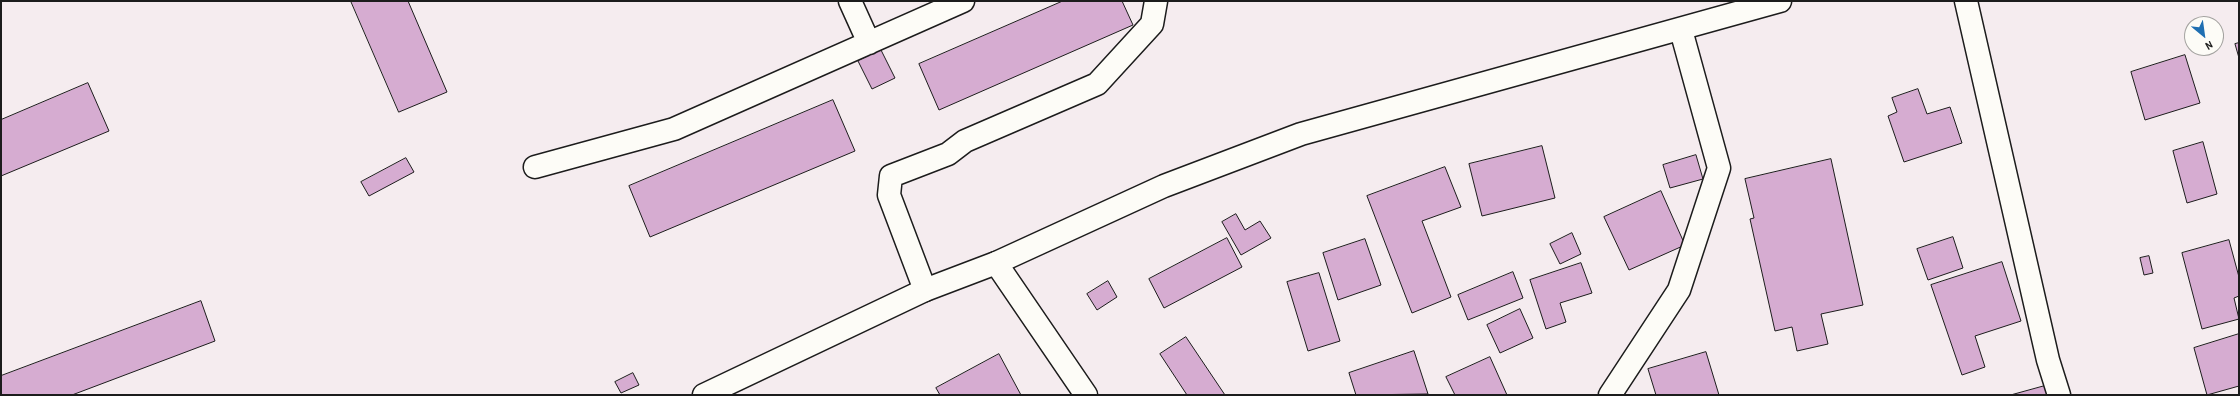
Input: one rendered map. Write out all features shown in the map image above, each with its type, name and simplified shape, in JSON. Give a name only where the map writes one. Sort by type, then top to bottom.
[{"type":"street","points":[[850,1],[869,43]]},
{"type":"street","points":[[535,168],[674,130],[964,1]]},
{"type":"street","points":[[925,290],[890,196],[891,176],[948,154],[965,141],[1097,84],[1152,24],[1156,1]]},
{"type":"street","points":[[704,395],[925,290],[996,263],[1164,186],[1301,134],[1681,30],[1780,1]]},
{"type":"street","points":[[1966,1],[2048,360],[2059,395]]},
{"type":"street","points":[[1610,395],[1679,290],[1719,168],[1681,30]]},
{"type":"street","points":[[996,263],[1086,395]]},
{"type":"building","points":[[351,1],[408,1],[447,92],[399,112]]},
{"type":"building","points":[[1063,1],[1122,1],[1133,25],[939,110],[919,64]]},
{"type":"building","points":[[2239,43],[2239,58],[2235,44]]},
{"type":"building","points":[[881,50],[895,78],[872,89],[858,61]]},
{"type":"building","points":[[2184,55],[2200,103],[2145,120],[2131,72]]},
{"type":"building","points":[[88,83],[109,131],[1,176],[1,120]]},
{"type":"building","points":[[1918,89],[1927,114],[1950,107],[1962,143],[1904,162],[1888,116],[1897,112],[1892,98]]},
{"type":"building","points":[[833,100],[855,151],[650,237],[629,186]]},
{"type":"building","points":[[2203,142],[2217,194],[2187,203],[2173,151]]},
{"type":"building","points":[[1542,146],[1555,198],[1482,216],[1469,164]]},
{"type":"building","points":[[1696,155],[1703,179],[1670,188],[1663,165]]},
{"type":"building","points":[[406,158],[414,172],[369,196],[361,182]]},
{"type":"building","points":[[1831,159],[1863,305],[1821,314],[1828,344],[1797,351],[1792,327],[1775,331],[1750,219],[1754,218],[1745,179]]},
{"type":"building","points":[[1445,167],[1461,207],[1422,221],[1451,297],[1412,313],[1367,196]]},
{"type":"building","points":[[1661,191],[1685,245],[1629,270],[1604,217]]},
{"type":"building","points":[[1236,214],[1245,230],[1260,221],[1271,238],[1241,255],[1222,222]]},
{"type":"building","points":[[1572,233],[1581,254],[1560,264],[1550,244]]},
{"type":"building","points":[[1953,237],[1963,268],[1928,280],[1917,249]]},
{"type":"building","points":[[1227,238],[1242,267],[1164,308],[1149,279]]},
{"type":"building","points":[[1365,239],[1381,285],[1338,300],[1323,253]]},
{"type":"building","points":[[2229,240],[2239,277],[2239,296],[2234,298],[2239,319],[2202,329],[2182,253]]},
{"type":"building","points":[[2149,256],[2153,273],[2144,275],[2140,258]]},
{"type":"building","points":[[2002,262],[2021,321],[1975,336],[1985,367],[1962,375],[1931,285]]},
{"type":"building","points":[[1581,263],[1592,293],[1560,303],[1566,322],[1546,329],[1530,280]]},
{"type":"building","points":[[1513,272],[1523,298],[1468,320],[1458,295]]},
{"type":"building","points":[[1319,273],[1340,341],[1308,351],[1287,282]]},
{"type":"building","points":[[1108,281],[1117,297],[1097,310],[1087,294]]},
{"type":"building","points":[[201,301],[215,341],[72,395],[1,395],[1,376]]},
{"type":"building","points":[[1520,309],[1533,338],[1500,353],[1487,325]]},
{"type":"building","points":[[2239,334],[2239,386],[2207,395],[2194,348]]},
{"type":"building","points":[[1186,337],[1225,395],[1187,395],[1160,354]]},
{"type":"building","points":[[1414,351],[1428,394],[1356,395],[1349,373]]},
{"type":"building","points":[[1706,352],[1719,395],[1656,395],[1648,369]]},
{"type":"building","points":[[999,354],[1021,395],[940,395],[936,388]]},
{"type":"building","points":[[1490,357],[1507,395],[1455,395],[1446,377]]},
{"type":"building","points":[[633,373],[639,385],[621,393],[615,382]]},
{"type":"building","points":[[2052,384],[2055,395],[2011,395]]}]
